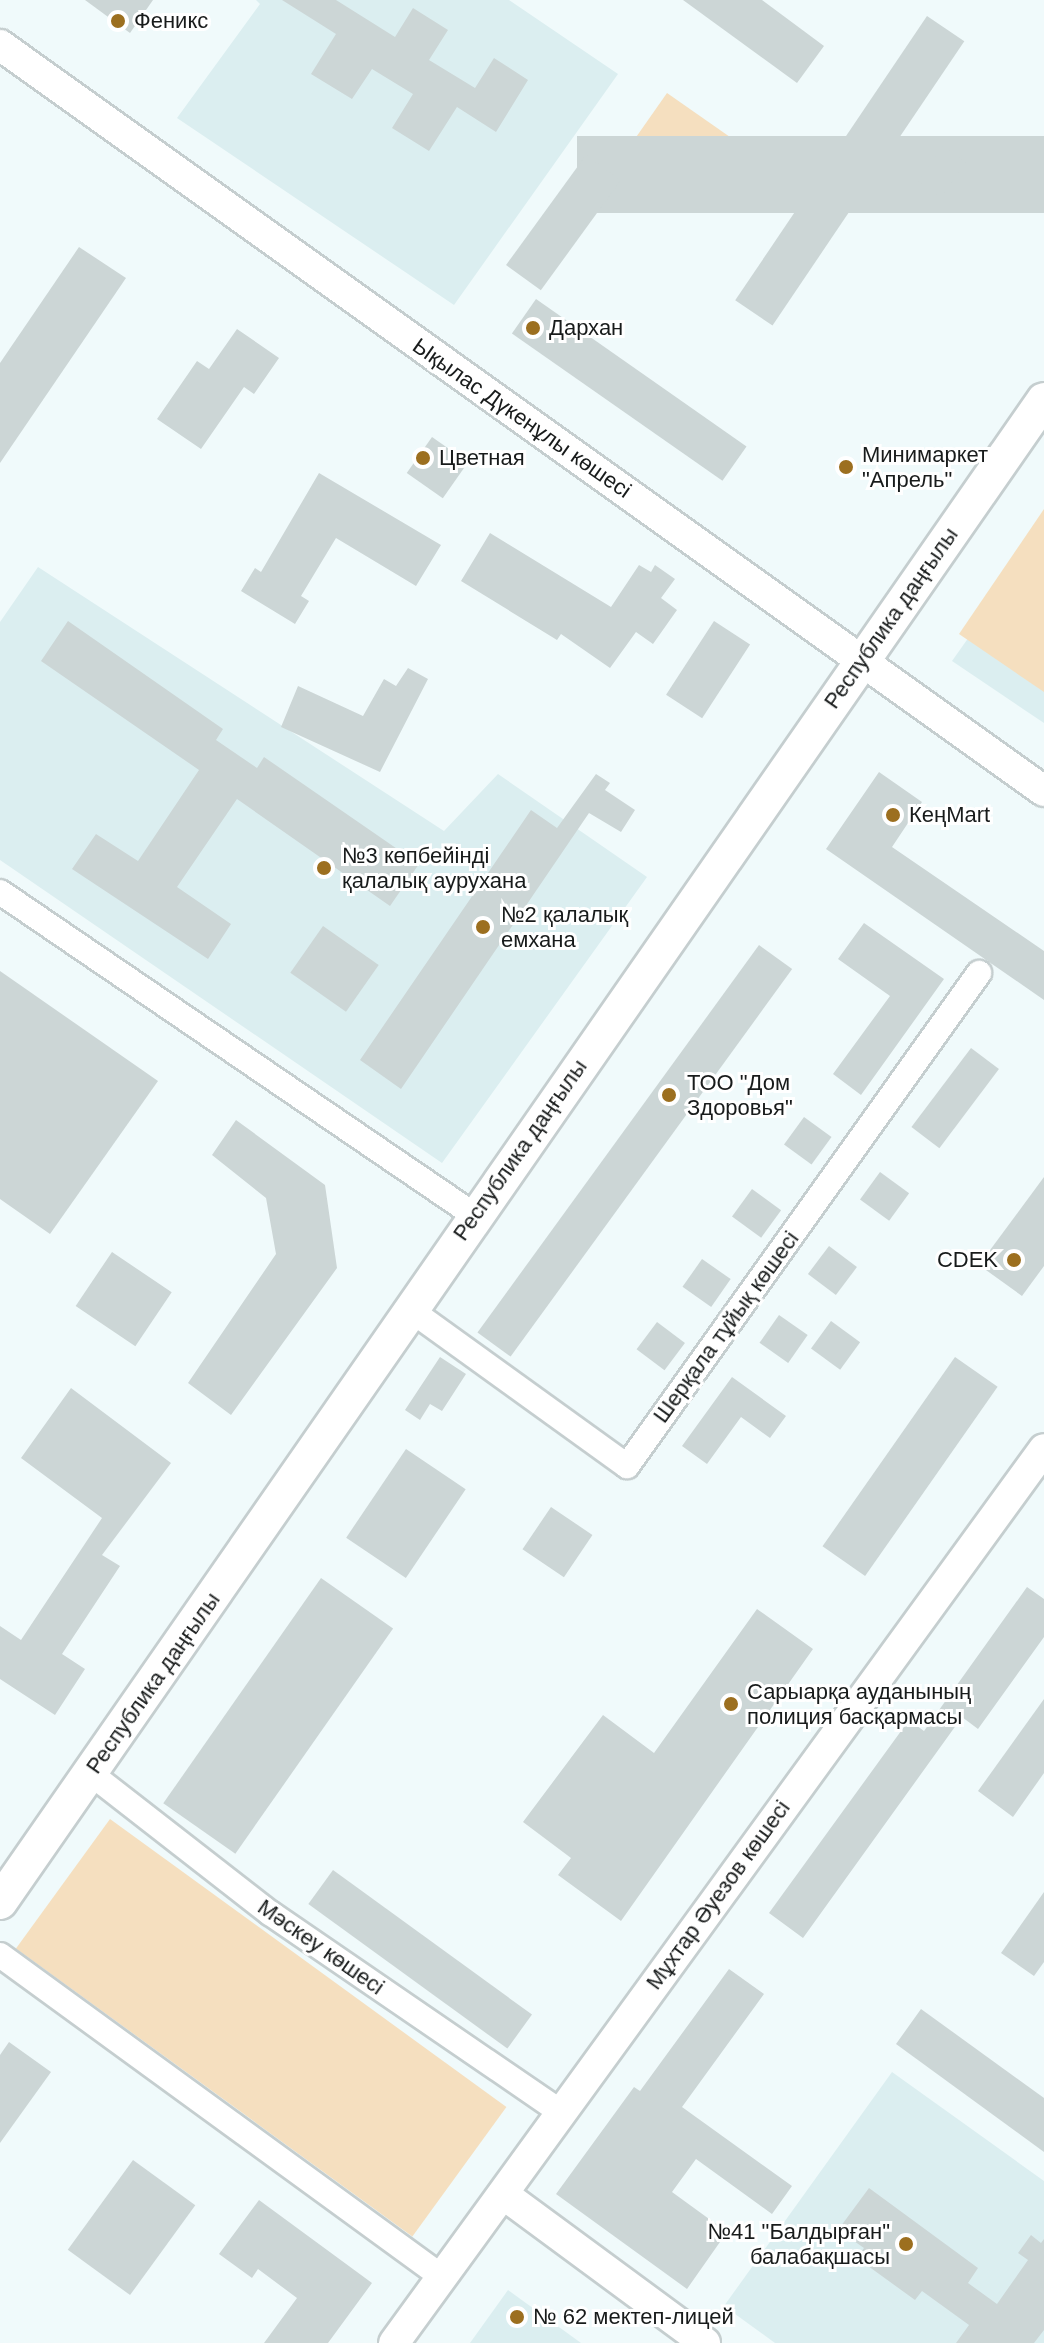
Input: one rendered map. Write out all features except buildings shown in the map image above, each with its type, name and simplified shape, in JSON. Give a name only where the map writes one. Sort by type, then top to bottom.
[{"type":"main road","name":"Республика даңғылы","points":[[0,1902],[412,1311],[474,1215],[1044,400]]},
{"type":"street","name":"Ықылас Дүкенұлы көшесі","points":[[0,45],[1044,791]]},
{"type":"street","points":[[0,892],[474,1215]]},
{"type":"street","name":"Шерқала тұйық көшесі","points":[[412,1311],[627,1466],[979,973]]},
{"type":"street","name":"Мұхтар Әуезов көшесі","points":[[394,2343],[503,2194],[559,2111],[1044,1449]]},
{"type":"street","name":"Мәскеу көшесі","points":[[90,1773],[270,1913],[559,2111]]},
{"type":"street","points":[[0,1955],[442,2277]]},
{"type":"street","points":[[503,2194],[705,2343]]},
{"type":"shaded area","points":[[256,0],[509,0],[618,74],[454,305],[177,118],[260,4]]},
{"type":"shaded area","points":[[667,93],[741,145],[705,195],[631,144]]},
{"type":"shaded area","points":[[1044,509],[1044,692],[959,634]]},
{"type":"shaded area","points":[[1044,531],[1044,723],[952,661]]},
{"type":"shaded area","name":"№3 көпбейінді қалалық аурухана","points":[[38,567],[444,831],[498,774],[647,877],[442,1163],[0,860],[0,622]]},
{"type":"shaded area","points":[[110,1819],[506,2107],[412,2236],[16,1948]]},
{"type":"shaded area","name":"№41 \"Балдырған\" балабақшасы","points":[[892,2072],[1044,2181],[1044,2343],[775,2343],[724,2306]]},
{"type":"shaded area","name":"№ 62 мектеп-лицей","points":[[508,2290],[581,2343],[470,2343]]},
{"type":"place","name":"Феникс","points":[[118,21]]},
{"type":"place","name":"Дархан","points":[[533,328]]},
{"type":"place","name":"Цветная","points":[[423,458]]},
{"type":"place","name":"Минимаркет \"Апрель\"","points":[[846,467]]},
{"type":"place","name":"КеңMart","points":[[893,815]]},
{"type":"place","name":"№3 көпбейінді қалалық аурухана","points":[[324,868]]},
{"type":"place","name":"№2 қалалық емхана","points":[[483,927]]},
{"type":"place","name":"ТОО \"Дом Здоровья\"","points":[[669,1095]]},
{"type":"place","name":"CDEK","points":[[1014,1260]]},
{"type":"place","name":"Сарыарқа ауданының полиция басқармасы","points":[[731,1704]]},
{"type":"place","name":"№41 \"Балдырған\" балабақшасы","points":[[906,2244]]},
{"type":"place","name":"№ 62 мектеп-лицей","points":[[517,2317]]}]
